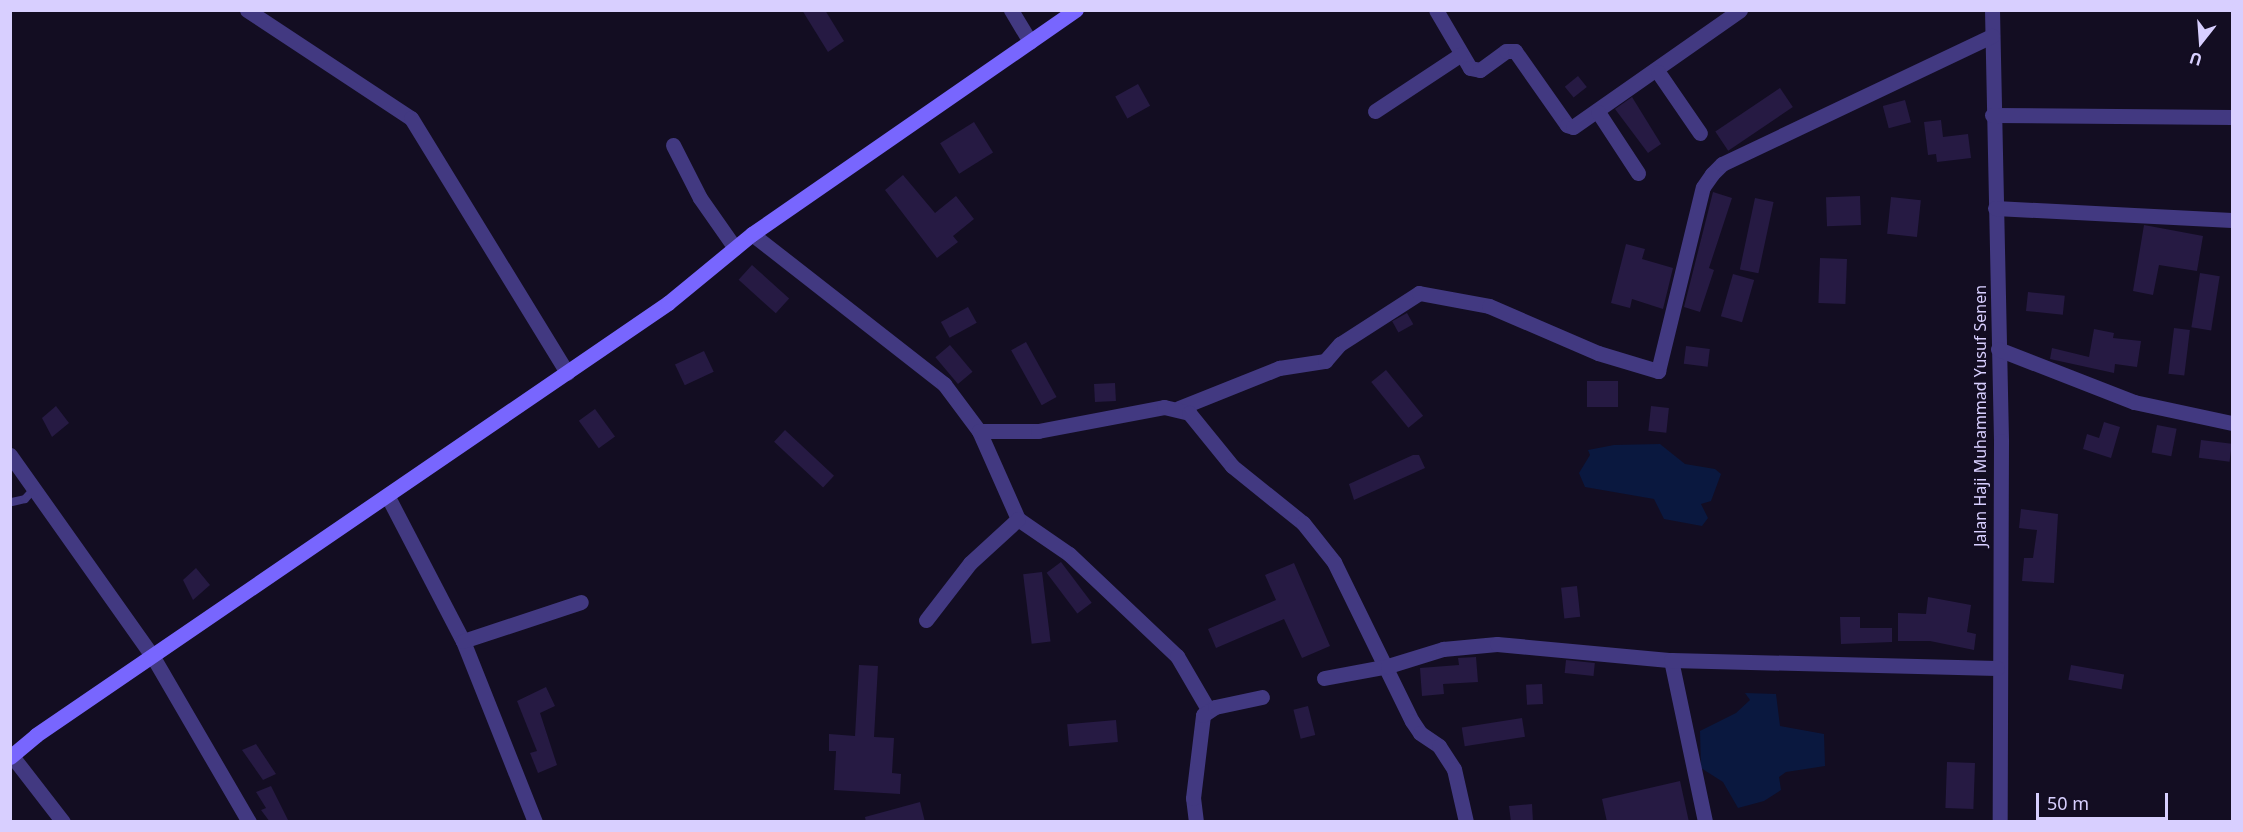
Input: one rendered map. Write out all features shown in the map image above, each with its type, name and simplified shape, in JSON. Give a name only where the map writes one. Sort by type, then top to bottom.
[{"type":"street","points":[[247,10],[411,118],[567,374]]},
{"type":"street","points":[[1011,10],[1030,42]]},
{"type":"street","points":[[63,822],[11,756],[567,374],[668,303],[752,234],[1076,10]]},
{"type":"street","points":[[1436,10],[1460,56],[1476,71],[1506,51],[1515,51],[1567,125],[1573,127],[1658,72],[1740,10]]},
{"type":"street","name":"Jalan Haji Muhammad Yusuf Senen","points":[[1992,10],[1992,115],[1998,349],[1997,668],[2000,822]]},
{"type":"street","points":[[979,431],[1038,431],[1111,415],[1179,408],[1279,368],[1325,361],[1340,344],[1419,293],[1489,306],[1598,353],[1658,371],[1703,187],[1712,174],[1722,164],[1992,36]]},
{"type":"street","points":[[1375,111],[1460,56]]},
{"type":"street","points":[[1658,72],[1700,133]]},
{"type":"street","points":[[1598,112],[1638,173]]},
{"type":"street","points":[[1992,115],[2232,117]]},
{"type":"street","points":[[673,145],[700,198],[735,248]]},
{"type":"street","points":[[1995,208],[2232,220]]},
{"type":"street","points":[[752,234],[944,384],[979,431],[1018,519],[1069,554],[1177,656],[1208,709]]},
{"type":"street","points":[[1998,349],[2134,402],[2232,423]]},
{"type":"street","points":[[1179,408],[1189,413],[1232,465],[1303,523],[1334,562],[1361,622],[1388,666],[1412,721],[1420,733],[1439,746],[1450,762],[1466,822]]},
{"type":"street","points":[[10,455],[153,657],[249,822]]},
{"type":"street","points":[[388,496],[463,641],[535,822]]},
{"type":"street","points":[[926,620],[970,563],[1018,519]]},
{"type":"street","points":[[463,641],[581,603]]},
{"type":"street","points":[[1324,678],[1388,666],[1443,649],[1497,644],[1671,660],[1997,668]]},
{"type":"street","points":[[1671,660],[1705,822]]},
{"type":"street","points":[[1196,822],[1196,765],[1203,715],[1208,709],[1262,697]]},
{"type":"lane","points":[[12,502],[25,499],[33,490]]},
{"type":"water","points":[[1660,444],[1685,464],[1715,469],[1721,474],[1711,501],[1701,504],[1708,518],[1702,526],[1664,519],[1654,499],[1585,487],[1579,473],[1590,455],[1588,450],[1614,445]]},
{"type":"water","points":[[1745,693],[1776,694],[1780,726],[1824,734],[1825,766],[1786,772],[1779,777],[1781,790],[1764,801],[1738,808],[1723,782],[1701,768],[1700,731],[1736,713],[1750,700]]},
{"type":"building","points":[[802,10],[825,10],[844,41],[828,52]]},
{"type":"building","points":[[1578,76],[1587,87],[1574,98],[1565,87]]},
{"type":"building","points":[[1138,84],[1150,106],[1127,118],[1115,97]]},
{"type":"building","points":[[1780,88],[1793,107],[1728,151],[1715,132]]},
{"type":"building","points":[[1632,97],[1661,144],[1648,153],[1615,109]]},
{"type":"building","points":[[1905,100],[1911,122],[1889,128],[1883,106]]},
{"type":"building","points":[[1941,120],[1943,137],[1968,134],[1971,158],[1937,162],[1936,154],[1928,155],[1924,122]]},
{"type":"building","points":[[974,122],[993,153],[959,174],[940,143]]},
{"type":"building","points":[[903,175],[935,213],[956,196],[974,219],[953,236],[958,242],[937,258],[885,190]]},
{"type":"building","points":[[1713,192],[1732,198],[1709,268],[1714,270],[1700,312],[1684,307]]},
{"type":"building","points":[[1860,196],[1861,225],[1827,226],[1826,197]]},
{"type":"building","points":[[1891,197],[1921,200],[1917,237],[1887,234]]},
{"type":"building","points":[[1755,198],[1774,202],[1758,273],[1740,269]]},
{"type":"building","points":[[2144,225],[2203,236],[2197,271],[2159,265],[2153,295],[2133,291]]},
{"type":"building","points":[[1626,244],[1645,249],[1642,259],[1673,268],[1663,309],[1632,299],[1630,308],[1611,303]]},
{"type":"building","points":[[1820,258],[1847,259],[1845,304],[1818,303]]},
{"type":"building","points":[[752,265],[789,298],[776,313],[739,280]]},
{"type":"building","points":[[2200,273],[2220,276],[2211,330],[2191,327]]},
{"type":"building","points":[[1733,274],[1754,280],[1742,322],[1721,316]]},
{"type":"building","points":[[2028,292],[2065,296],[2063,315],[2026,311]]},
{"type":"building","points":[[968,307],[977,323],[950,338],[941,322]]},
{"type":"building","points":[[1407,313],[1413,324],[1398,333],[1392,321]]},
{"type":"building","points":[[2174,328],[2190,330],[2184,376],[2168,374]]},
{"type":"building","points":[[2094,329],[2114,333],[2113,338],[2141,341],[2137,367],[2115,364],[2114,373],[2050,359],[2052,348],[2089,357]]},
{"type":"building","points":[[1026,342],[1057,397],[1042,405],[1011,350]]},
{"type":"building","points":[[950,345],[972,372],[958,384],[935,357]]},
{"type":"building","points":[[1686,346],[1710,349],[1708,367],[1684,364]]},
{"type":"building","points":[[704,351],[714,372],[685,385],[675,365]]},
{"type":"building","points":[[1386,370],[1423,416],[1408,428],[1371,382]]},
{"type":"building","points":[[1587,381],[1618,381],[1618,407],[1587,407]]},
{"type":"building","points":[[1115,383],[1116,401],[1095,402],[1094,384]]},
{"type":"building","points":[[56,406],[69,423],[52,437],[42,418]]},
{"type":"building","points":[[1651,406],[1669,408],[1666,433],[1648,431]]},
{"type":"building","points":[[595,409],[615,437],[599,448],[579,421]]},
{"type":"building","points":[[2104,422],[2120,427],[2111,458],[2083,449],[2087,434],[2099,438]]},
{"type":"building","points":[[2157,425],[2177,429],[2171,456],[2152,452]]},
{"type":"building","points":[[785,430],[834,476],[823,487],[774,442]]},
{"type":"building","points":[[2201,440],[2232,444],[2230,462],[2199,458]]},
{"type":"building","points":[[1413,455],[1419,455],[1425,468],[1354,500],[1349,484]]},
{"type":"building","points":[[2021,509],[2058,514],[2054,583],[2022,581],[2024,558],[2033,558],[2037,530],[2019,528]]},
{"type":"building","points":[[1061,562],[1092,603],[1077,614],[1047,573]]},
{"type":"building","points":[[1294,563],[1330,646],[1302,658],[1284,619],[1216,648],[1208,629],[1276,600],[1265,575]]},
{"type":"building","points":[[196,568],[210,585],[193,600],[183,580]]},
{"type":"building","points":[[1042,572],[1051,641],[1032,644],[1023,574]]},
{"type":"building","points":[[1577,586],[1580,617],[1564,619],[1561,588]]},
{"type":"building","points":[[1928,597],[1971,605],[1967,632],[1976,634],[1974,650],[1930,641],[1898,641],[1898,613],[1926,614]]},
{"type":"building","points":[[1840,617],[1860,617],[1860,628],[1892,628],[1892,642],[1841,644]]},
{"type":"building","points":[[1476,657],[1478,682],[1443,684],[1444,694],[1422,696],[1420,668],[1459,665],[1458,658]]},
{"type":"building","points":[[1566,660],[1595,663],[1593,676],[1565,673]]},
{"type":"building","points":[[859,665],[878,666],[874,737],[894,738],[892,773],[901,774],[900,794],[834,790],[836,751],[829,751],[829,734],[855,736]]},
{"type":"building","points":[[2071,665],[2124,674],[2122,689],[2068,680]]},
{"type":"building","points":[[1542,684],[1543,704],[1527,705],[1526,685]]},
{"type":"building","points":[[546,687],[555,706],[540,713],[557,765],[538,773],[530,753],[537,751],[517,701]]},
{"type":"building","points":[[1308,706],[1315,735],[1301,739],[1293,710]]},
{"type":"building","points":[[1522,718],[1525,737],[1465,746],[1462,728]]},
{"type":"building","points":[[1116,720],[1118,742],[1069,746],[1067,724]]},
{"type":"building","points":[[256,744],[276,774],[263,780],[242,750]]},
{"type":"building","points":[[1947,762],[1975,763],[1973,809],[1945,808]]},
{"type":"building","points":[[1680,781],[1689,822],[1607,822],[1602,799]]},
{"type":"building","points":[[271,786],[289,822],[270,822],[261,810],[266,808],[256,792]]},
{"type":"building","points":[[920,802],[925,822],[866,822],[865,817]]},
{"type":"building","points":[[1532,804],[1533,822],[1511,822],[1509,806]]}]
